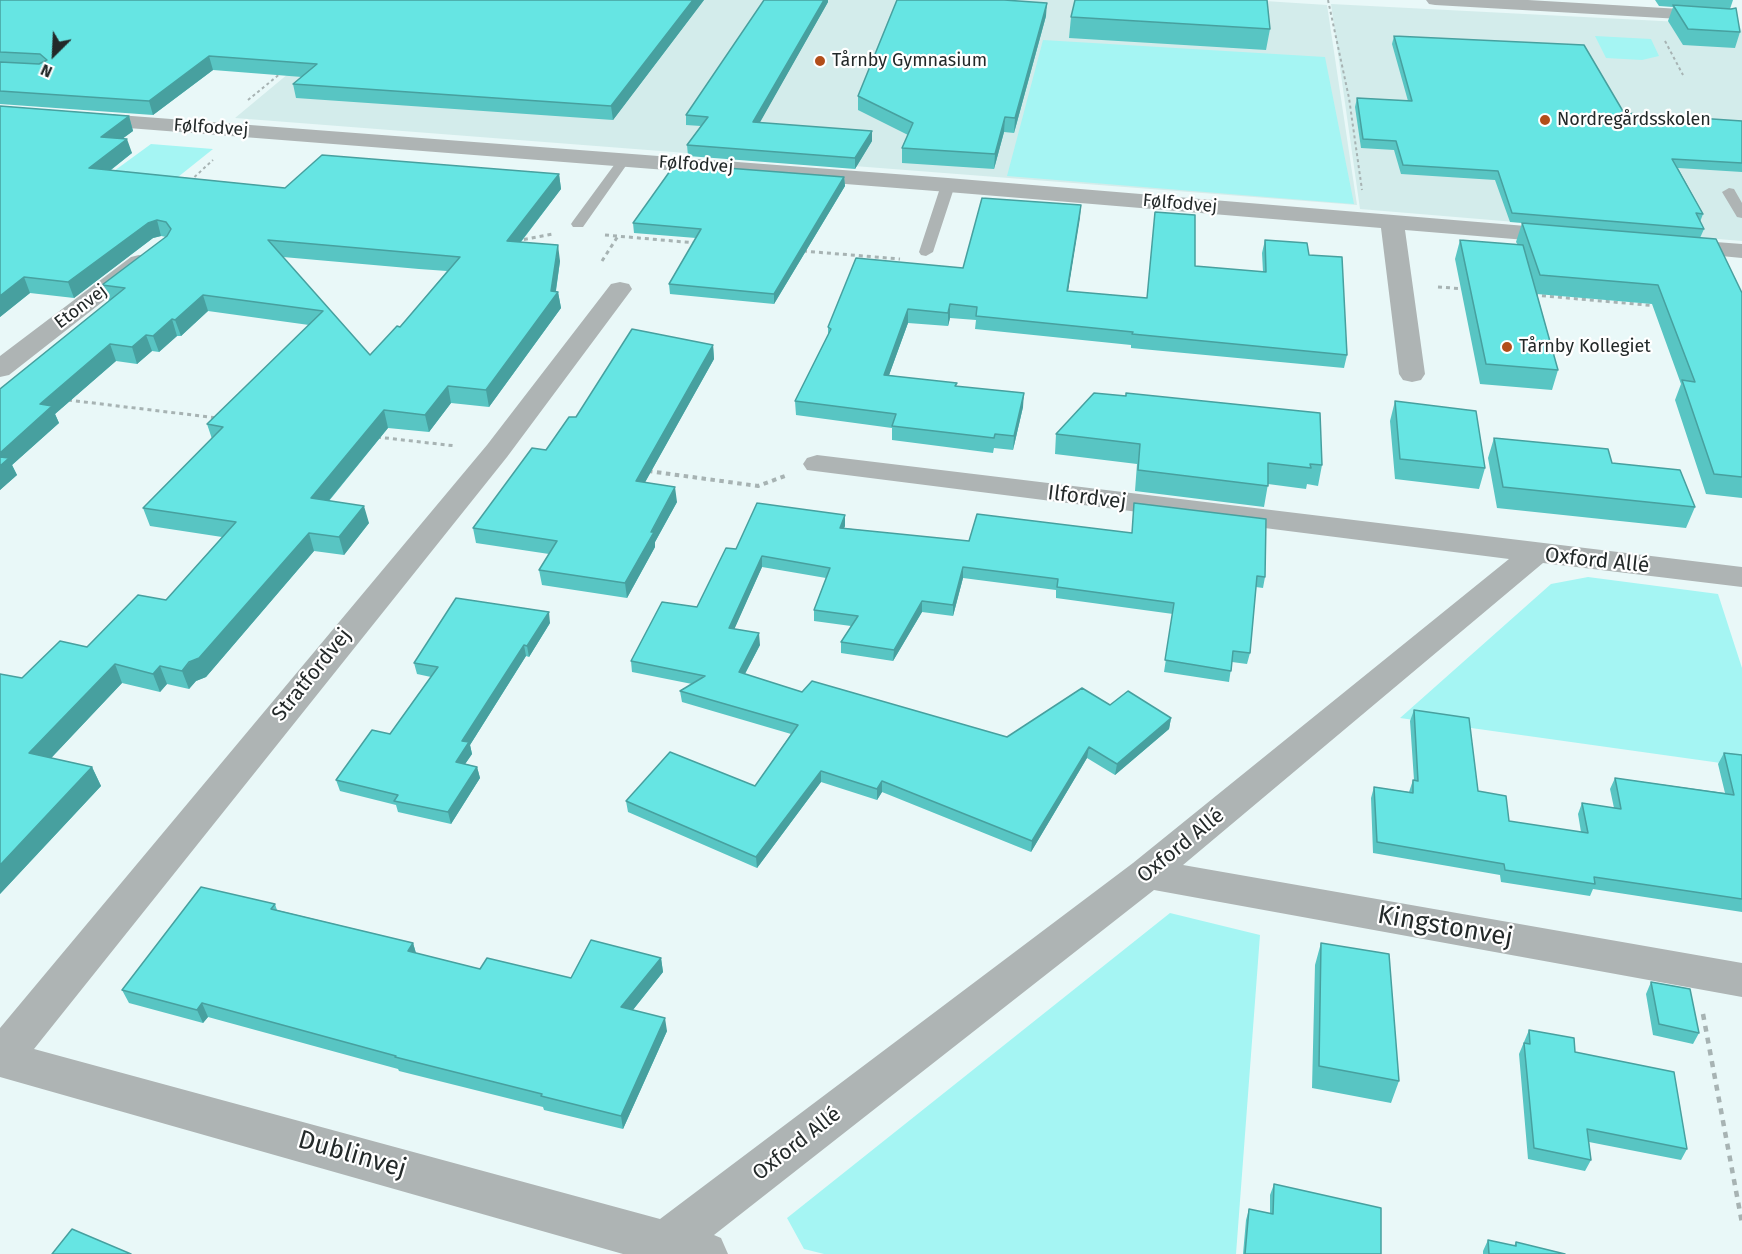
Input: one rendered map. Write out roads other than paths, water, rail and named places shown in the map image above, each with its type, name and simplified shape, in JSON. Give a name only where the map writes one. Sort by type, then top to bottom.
[{"type":"street","points":[[1435,0],[1564,4],[1726,17]]},
{"type":"street","name":"Følfodvej","points":[[0,112],[948,185],[1578,238]]},
{"type":"street","points":[[1392,222],[1413,374]]},
{"type":"street","points":[[1660,244],[1742,251]]},
{"type":"street","name":"Etonvej","points":[[0,369],[162,245]]},
{"type":"street","name":"Stratfordvej","points":[[0,1058],[497,451],[620,290]]},
{"type":"street","name":"Ilfordvej","points":[[817,464],[1536,553]]},
{"type":"street","name":"Oxford Allé","points":[[674,1251],[1147,874],[1536,553],[1742,577]]},
{"type":"street","name":"Kingstonvej","points":[[1147,874],[1742,980]]},
{"type":"street","name":"Dublinvej","points":[[0,1058],[674,1251]]},
{"type":"lane","points":[[578,224],[624,160]]},
{"type":"lane","points":[[926,252],[948,185]]},
{"type":"lane","points":[[1729,192],[1742,214]]},
{"type":"place","name":"Tårnby Gymnasium","points":[[820,61]]},
{"type":"place","name":"Nordregårdsskolen","points":[[1545,120]]},
{"type":"place","name":"Tårnby Kollegiet","points":[[1507,347]]}]
